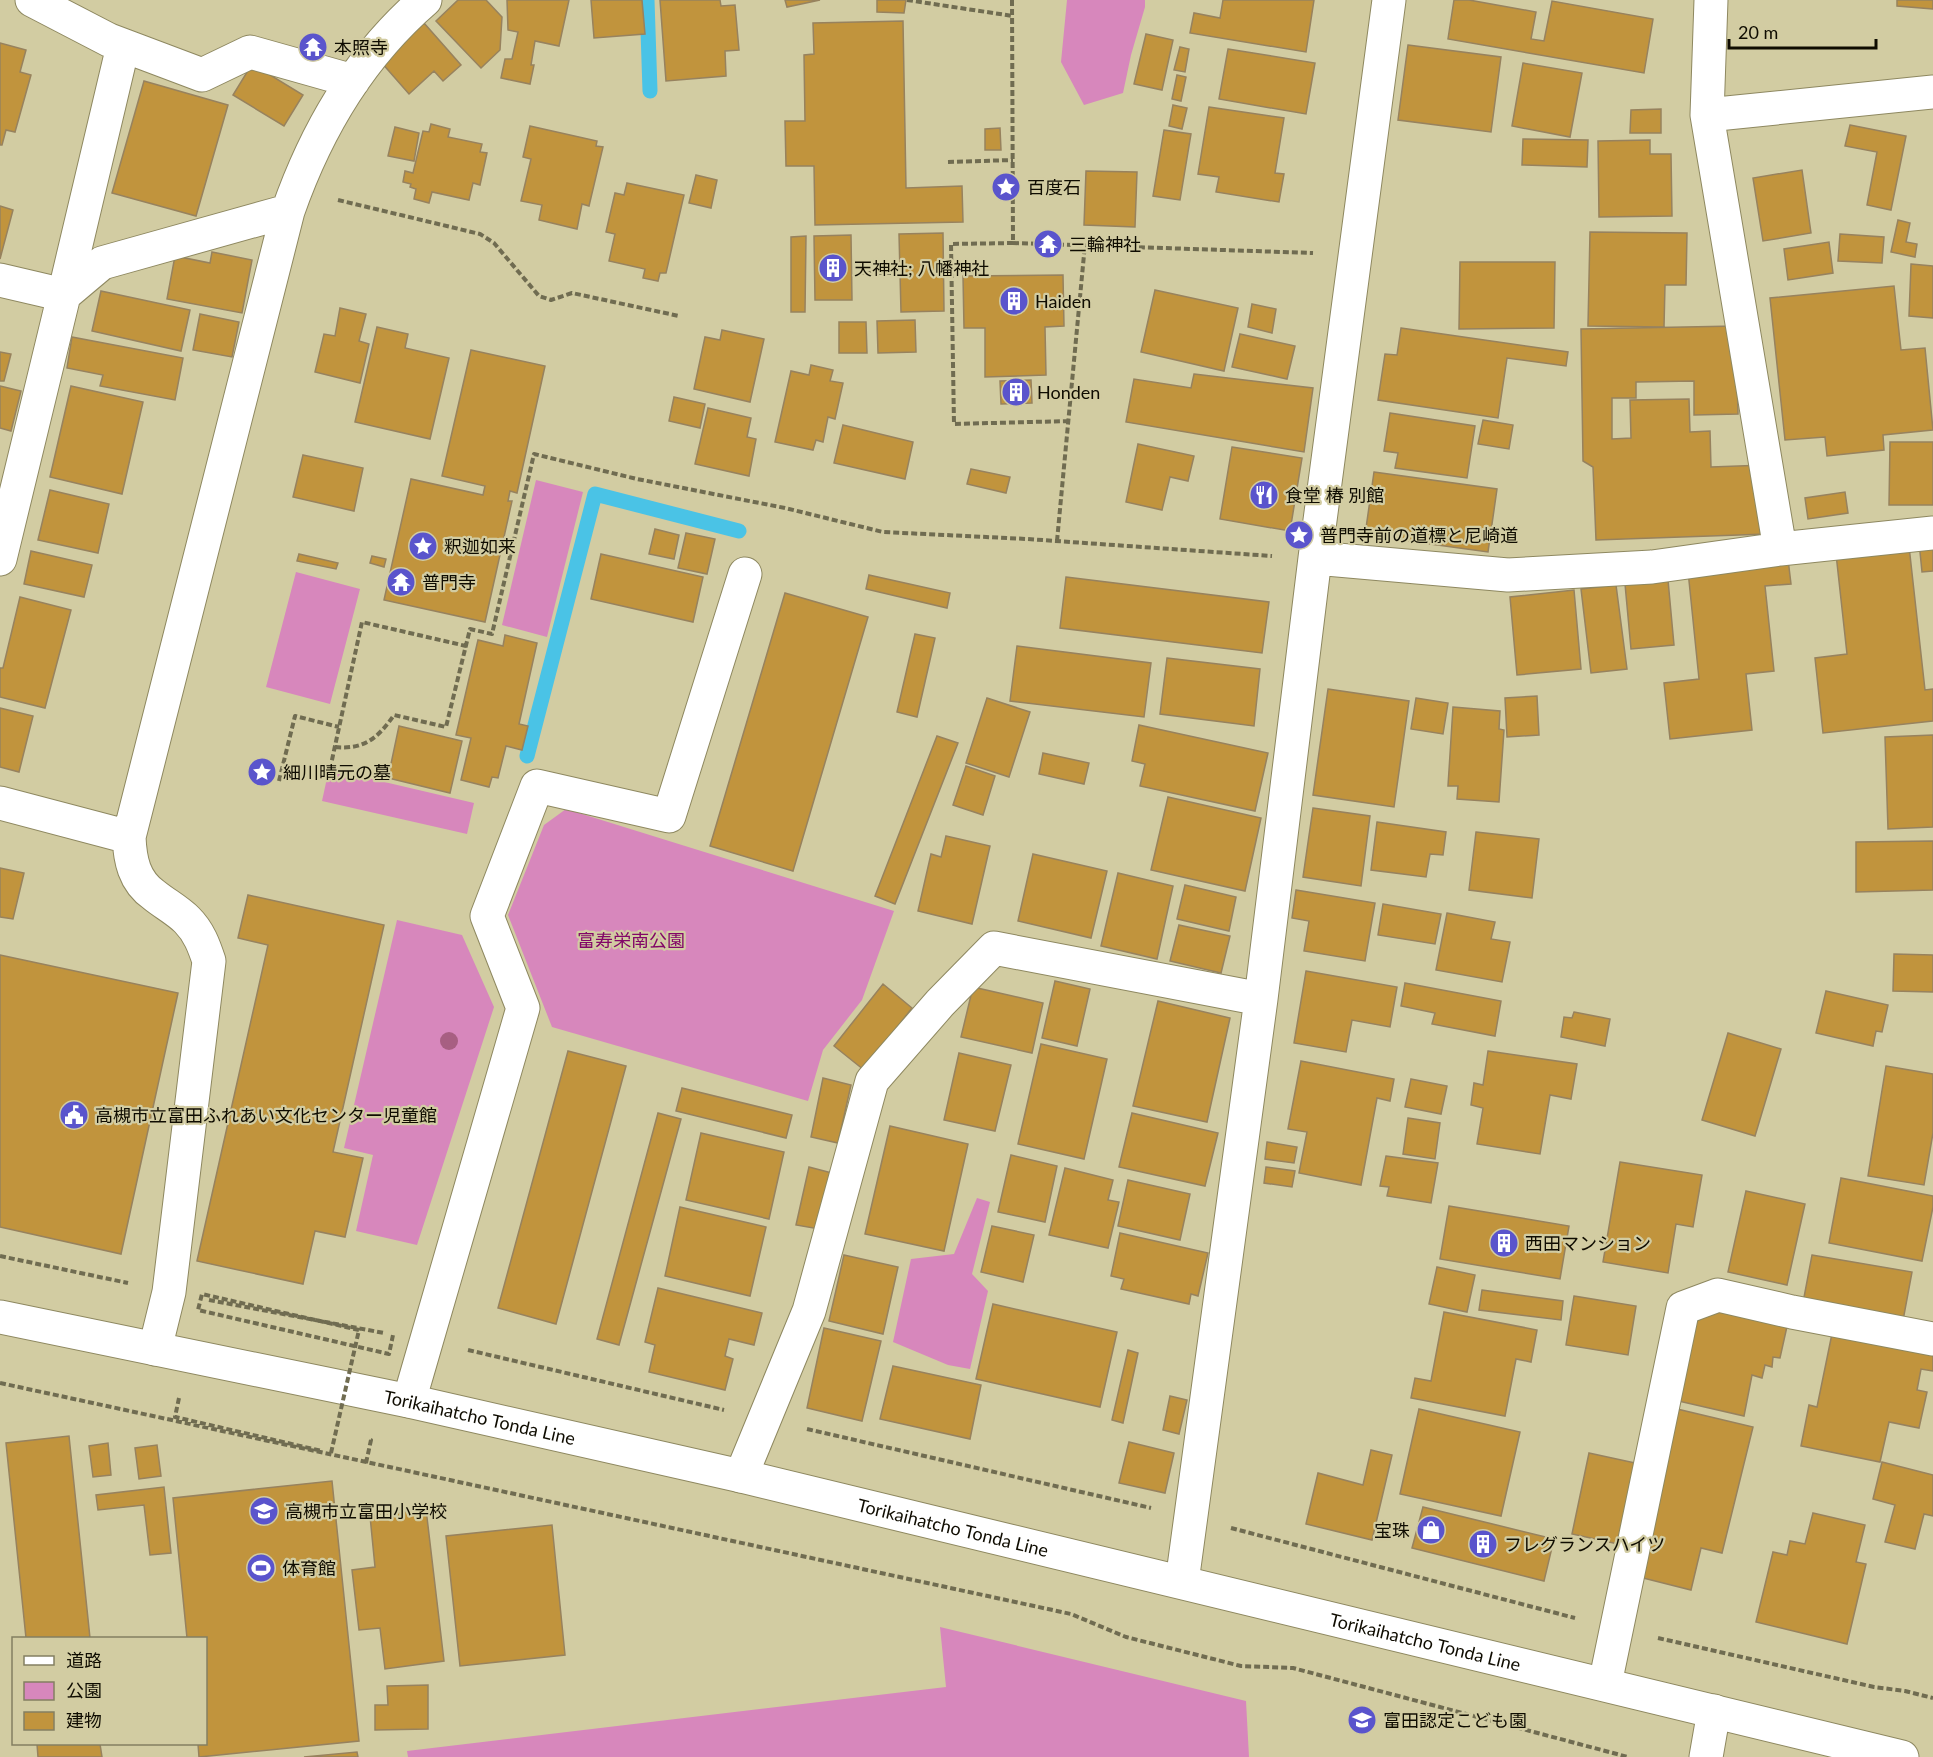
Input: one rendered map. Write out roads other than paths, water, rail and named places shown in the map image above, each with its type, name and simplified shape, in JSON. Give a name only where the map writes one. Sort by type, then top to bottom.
[{"type":"street","points":[[32,0],[123,46],[202,75],[250,52],[353,81]]},
{"type":"street","points":[[155,1349],[169,1292],[209,961],[202,940],[189,922],[174,908],[152,894],[138,879],[130,859],[129,837],[292,200],[330,116],[353,81],[388,36],[424,0]]},
{"type":"street","points":[[1182,1582],[1261,999],[1315,558],[1389,0]]},
{"type":"street","points":[[1711,0],[1707,115],[1780,549]]},
{"type":"street","points":[[0,559],[123,46]]},
{"type":"street","points":[[1707,115],[1933,92]]},
{"type":"street","points":[[64,295],[102,263],[292,200]]},
{"type":"street","points":[[0,280],[64,295]]},
{"type":"street","points":[[1315,558],[1508,575],[1652,567],[1780,549],[1933,533]]},
{"type":"street","points":[[409,1401],[523,1008],[487,916],[537,786],[669,816],[745,574]]},
{"type":"street","points":[[0,803],[129,837]]},
{"type":"street","points":[[741,1476],[809,1311],[872,1081],[940,1003],[994,948],[1261,999]]},
{"type":"street","points":[[1605,1684],[1683,1308],[1718,1295],[1792,1312],[1933,1339]]},
{"type":"street","name":"Torikaihatcho Tonda Line","points":[[0,1317],[409,1401],[741,1476],[1902,1757]]},
{"type":"street","points":[[1706,1757],[1714,1711]]},
{"type":"waterway","points":[[647,0],[650,91]]},
{"type":"waterway","points":[[527,756],[595,494],[739,531]]},
{"type":"place","name":"本照寺","points":[[313,47]]},
{"type":"place","name":"百度石","points":[[1006,187]]},
{"type":"place","name":"三輪神社","points":[[1048,244]]},
{"type":"place","name":"天神社; 八幡神社","points":[[833,268]]},
{"type":"place","name":"Haiden","points":[[1014,301]]},
{"type":"place","name":"Honden","points":[[1016,392]]},
{"type":"place","name":"食堂 椿 別館","points":[[1264,495]]},
{"type":"place","name":"普門寺前の道標と尼崎道","points":[[1299,535]]},
{"type":"place","name":"釈迦如来","points":[[423,546]]},
{"type":"place","name":"普門寺","points":[[401,582]]},
{"type":"place","name":"細川晴元の墓","points":[[262,772]]},
{"type":"place","name":"高槻市立富田ふれあい文化センター児童館","points":[[74,1115]]},
{"type":"place","name":"西田マンション","points":[[1504,1243]]},
{"type":"place","name":"高槻市立富田小学校","points":[[264,1511]]},
{"type":"place","name":"宝珠","points":[[1431,1530]]},
{"type":"place","name":"フレグランスハイツ","points":[[1483,1544]]},
{"type":"place","name":"体育館","points":[[261,1568]]},
{"type":"place","name":"富田認定こども園","points":[[1362,1720]]},
{"type":"park label","name":"富寿栄南公園","points":[[631,940]]}]
